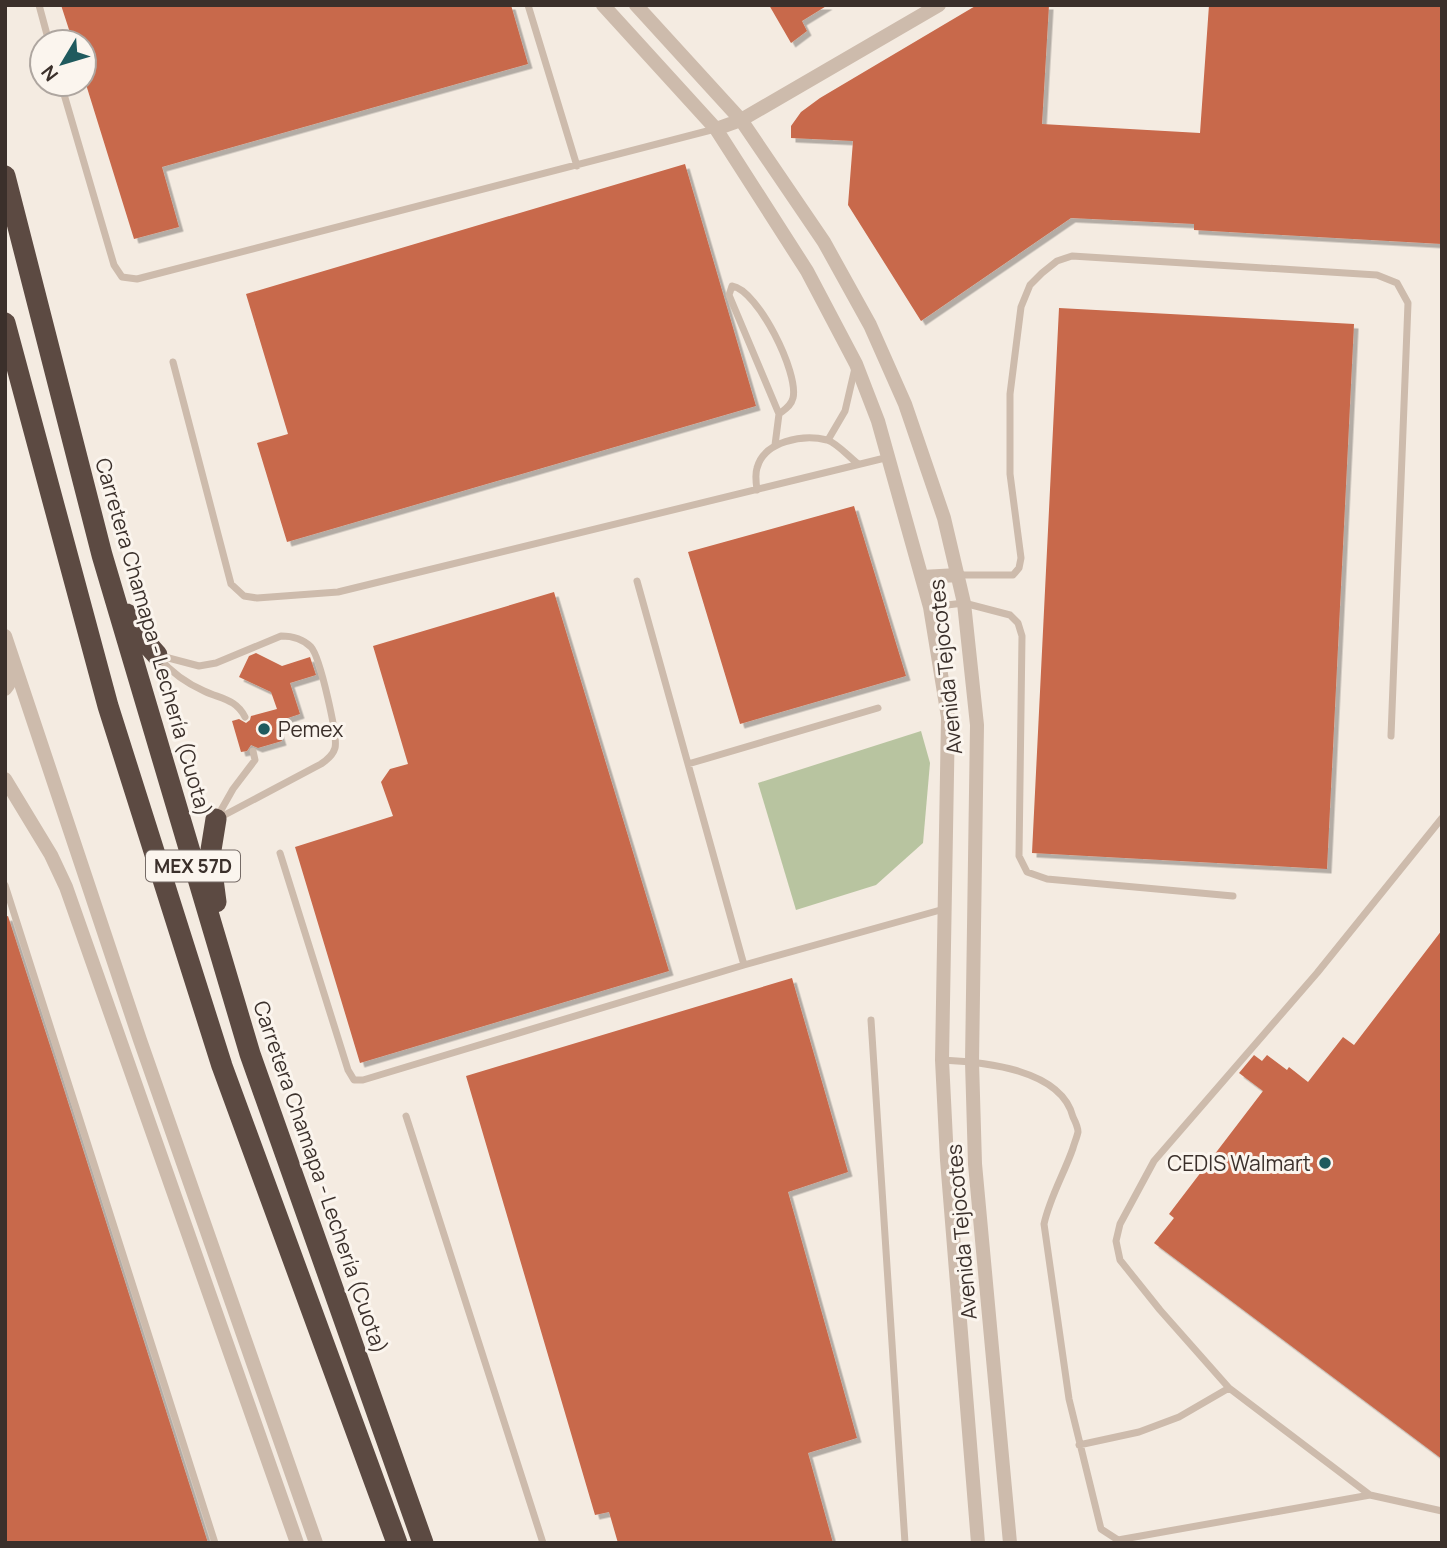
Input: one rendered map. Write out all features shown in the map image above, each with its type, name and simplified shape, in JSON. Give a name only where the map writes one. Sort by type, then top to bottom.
[{"type":"highway","name":"Carretera Chamapa - Lechería (Cuota)","points":[[5,176],[102,555],[250,1054],[423,1543]]},
{"type":"highway","name":"MEX 57D","points":[[5,323],[108,706],[222,1066],[397,1543]]},
{"type":"highway","points":[[102,555],[130,619],[157,655]]},
{"type":"highway","points":[[216,819],[210,856],[212,889],[238,982],[250,1054]]},
{"type":"street","name":"Avenida Tejocotes","points":[[603,5],[716,129],[807,271],[856,364],[890,457],[930,607],[948,717],[942,1060],[947,1160],[978,1543]]},
{"type":"street","name":"Avenida Tejocotes","points":[[636,5],[741,120],[824,242],[870,325],[905,404],[944,518],[958,575],[964,603],[977,725],[972,1062],[975,1164],[1010,1543]]},
{"type":"street","points":[[716,129],[741,120],[939,5]]},
{"type":"street","points":[[922,577],[958,575]]},
{"type":"street","points":[[6,639],[140,1040],[316,1543]]},
{"type":"street","points":[[5,689],[12,658]]},
{"type":"street","points":[[5,779],[51,855],[66,887],[297,1543]]},
{"type":"lane","points":[[39,5],[45,28]]},
{"type":"lane","points":[[528,5],[577,166]]},
{"type":"lane","points":[[65,98],[114,265],[122,276],[137,279],[716,129]]},
{"type":"lane","points":[[958,575],[1013,575],[1019,568],[1021,558],[1010,474],[1010,394],[1021,307],[1030,285],[1058,261],[1072,256],[1377,275],[1396,283],[1408,303],[1391,736]]},
{"type":"lane","points":[[775,445],[779,414],[729,295],[732,286],[742,289],[757,309],[776,338],[789,366],[794,394],[792,402],[779,414]]},
{"type":"lane","points":[[173,362],[231,584],[244,596],[257,598],[338,592],[890,457]]},
{"type":"lane","points":[[828,440],[845,411],[856,364]]},
{"type":"lane","points":[[757,490],[756,469],[763,456],[775,445],[796,440],[828,440],[857,463]]},
{"type":"lane","points":[[637,581],[744,965]]},
{"type":"lane","points":[[930,607],[964,603],[1010,615],[1018,623],[1021,636],[1019,856],[1027,872],[1047,879],[1233,896]]},
{"type":"lane","points":[[157,655],[199,666],[216,663],[281,636],[290,636],[312,648],[319,661],[336,739],[333,754],[310,770],[216,819]]},
{"type":"lane","points":[[157,655],[172,674],[204,692],[234,702],[245,717]]},
{"type":"lane","points":[[688,764],[878,708]]},
{"type":"lane","points":[[216,819],[233,789],[255,760],[253,751]]},
{"type":"lane","points":[[1370,1495],[1228,1388],[1120,1260],[1116,1241],[1120,1224],[1154,1161],[1317,973],[1442,818]]},
{"type":"lane","points":[[280,853],[348,1070],[354,1080],[376,1076],[744,965],[945,909]]},
{"type":"lane","points":[[5,885],[215,1543]]},
{"type":"lane","points":[[872,1020],[905,1543]]},
{"type":"lane","points":[[942,1060],[972,1062],[1031,1075],[1058,1090],[1071,1108],[1078,1132],[1067,1166],[1048,1205],[1044,1224],[1069,1399],[1101,1529],[1118,1540],[1370,1495],[1442,1511]]},
{"type":"lane","points":[[406,1116],[543,1543]]},
{"type":"lane","points":[[1079,1445],[1139,1432],[1180,1417],[1228,1388]]},
{"type":"green space","points":[[921,731],[930,763],[923,843],[876,885],[796,910],[758,783]]},
{"type":"building","points":[[61,5],[511,5],[528,64],[162,167],[179,227],[134,239],[90,98],[98,98],[98,28],[68,28]]},
{"type":"building","points":[[769,5],[828,5],[802,21],[807,31],[791,43]]},
{"type":"building","points":[[977,5],[1049,5],[1042,124],[1200,133],[1209,5],[1442,5],[1442,244],[1194,230],[1194,224],[1071,218],[921,321],[848,205],[853,141],[791,138],[791,126],[801,112],[820,98]]},
{"type":"building","points":[[685,164],[756,406],[287,542],[257,443],[288,434],[246,294]]},
{"type":"building","points":[[1059,308],[1354,324],[1327,869],[1032,853]]},
{"type":"building","points":[[854,506],[906,676],[740,724],[688,552]]},
{"type":"building","points":[[554,592],[669,971],[360,1063],[295,847],[393,816],[381,782],[390,769],[408,764],[373,646]]},
{"type":"building","points":[[256,653],[282,666],[310,657],[316,675],[290,683],[300,714],[276,722],[282,741],[258,748],[251,745],[247,751],[241,752],[232,721],[239,719],[246,723],[251,716],[277,709],[271,692],[239,677],[249,656]]},
{"type":"building","points":[[8,916],[208,1543],[5,1543],[5,917]]},
{"type":"building","name":"CEDIS Walmart","points":[[1442,930],[1442,1459],[1154,1243],[1174,1218],[1169,1214],[1263,1091],[1239,1073],[1254,1055],[1262,1061],[1267,1055],[1308,1082],[1343,1037],[1354,1045]]},
{"type":"building","points":[[792,978],[848,1172],[788,1192],[857,1438],[808,1453],[833,1543],[618,1543],[609,1512],[595,1515],[466,1076]]},
{"type":"place","name":"Pemex","points":[[264,729]]},
{"type":"place","name":"CEDIS Walmart","points":[[1325,1163]]}]
